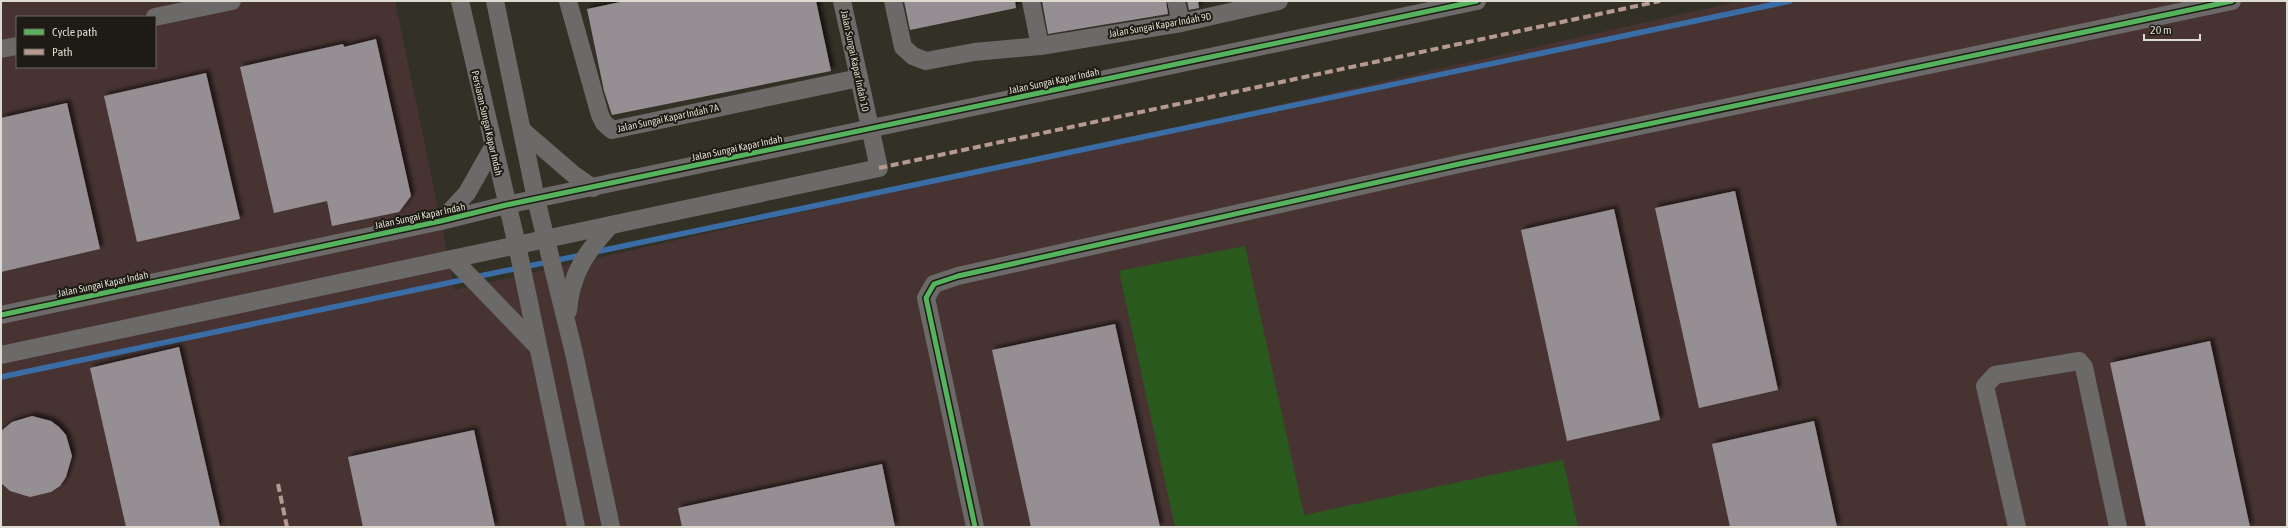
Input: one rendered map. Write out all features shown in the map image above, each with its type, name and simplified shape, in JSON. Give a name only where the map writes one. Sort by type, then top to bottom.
[{"type":"street","points":[[156,17],[232,1]]},
{"type":"street","name":"Persiaran Sungai Kapar Indah","points":[[460,1],[506,206],[518,252],[576,527]]},
{"type":"street","points":[[495,1],[536,199],[557,281],[611,527]]},
{"type":"street","name":"Jalan Sungai Kapar Indah 7A","points":[[568,1],[600,115],[604,123],[612,130],[859,78]]},
{"type":"street","name":"Jalan Sungai Kapar Indah 10","points":[[611,225],[879,168],[842,1]]},
{"type":"street","name":"Jalan Sungai Kapar Indah 9D","points":[[893,1],[903,47],[913,56],[926,61],[974,52],[1040,46],[1181,23],[1279,1]]},
{"type":"street","points":[[1031,1],[1040,46]]},
{"type":"street","points":[[1176,1],[1181,23]]},
{"type":"street","name":"Jalan Sungai Kapar Indah","points":[[1,315],[441,221],[536,199],[1477,1]]},
{"type":"street","points":[[975,527],[926,298],[934,284],[958,276],[1466,162],[2232,1]]},
{"type":"street","points":[[1,49],[16,46]]},
{"type":"street","points":[[522,130],[573,174],[594,188]]},
{"type":"street","points":[[441,221],[467,192],[493,147]]},
{"type":"street","points":[[1,355],[453,259],[518,252],[548,245],[611,225]]},
{"type":"street","points":[[567,326],[569,294],[577,269],[590,248],[611,225]]},
{"type":"street","points":[[453,259],[537,346]]},
{"type":"street","points":[[2017,527],[1985,386],[1995,375],[2074,361],[2079,361],[2084,367],[2118,527]]},
{"type":"shaded area","points":[[1,1],[395,1],[455,290],[1740,1],[2287,1],[2287,527],[1,527]]},
{"type":"green space","points":[[1245,246],[1304,515],[1563,460],[1578,527],[1175,527],[1119,271]]},
{"type":"building","points":[[625,1],[816,1],[831,71],[612,115],[604,91],[587,9]]},
{"type":"building","points":[[904,1],[1015,1],[1016,8],[910,30]]},
{"type":"building","points":[[1042,1],[1166,1],[1168,14],[1048,34]]},
{"type":"building","points":[[1187,1],[1198,1],[1199,8],[1189,10]]},
{"type":"building","points":[[376,39],[411,196],[399,212],[332,226],[327,201],[274,213],[240,67],[343,44],[344,47]]},
{"type":"building","points":[[206,73],[240,219],[137,242],[104,96]]},
{"type":"building","points":[[67,103],[100,249],[1,272],[1,118]]},
{"type":"building","points":[[1735,191],[1778,390],[1699,408],[1655,208]]},
{"type":"building","points":[[1614,209],[1660,420],[1567,441],[1521,230]]},
{"type":"building","points":[[1115,324],[1160,527],[1031,527],[992,350]]},
{"type":"building","points":[[2210,341],[2250,527],[2146,527],[2110,363]]},
{"type":"building","points":[[179,347],[220,527],[126,527],[90,368]]},
{"type":"building","points":[[32,416],[51,421],[59,427],[66,435],[72,456],[66,477],[60,486],[51,492],[30,497],[10,491],[1,483],[1,431],[12,422]]},
{"type":"building","points":[[1814,421],[1837,527],[1730,527],[1712,444]]},
{"type":"building","points":[[474,430],[495,527],[363,527],[348,457]]},
{"type":"building","points":[[882,464],[895,527],[682,527],[678,508]]},
{"type":"waterway","points":[[595,252],[1790,1]]},
{"type":"waterway","points":[[475,277],[582,255]]},
{"type":"waterway","points":[[1,377],[467,279]]},
{"type":"marked path","points":[[879,168],[1660,1]]},
{"type":"marked path","points":[[278,484],[287,527]]},
{"type":"cycle path","points":[[1,315],[441,221],[506,205],[1477,1]]},
{"type":"cycle path","points":[[975,527],[926,298],[934,284],[958,276],[1459,164],[2232,1]]}]
